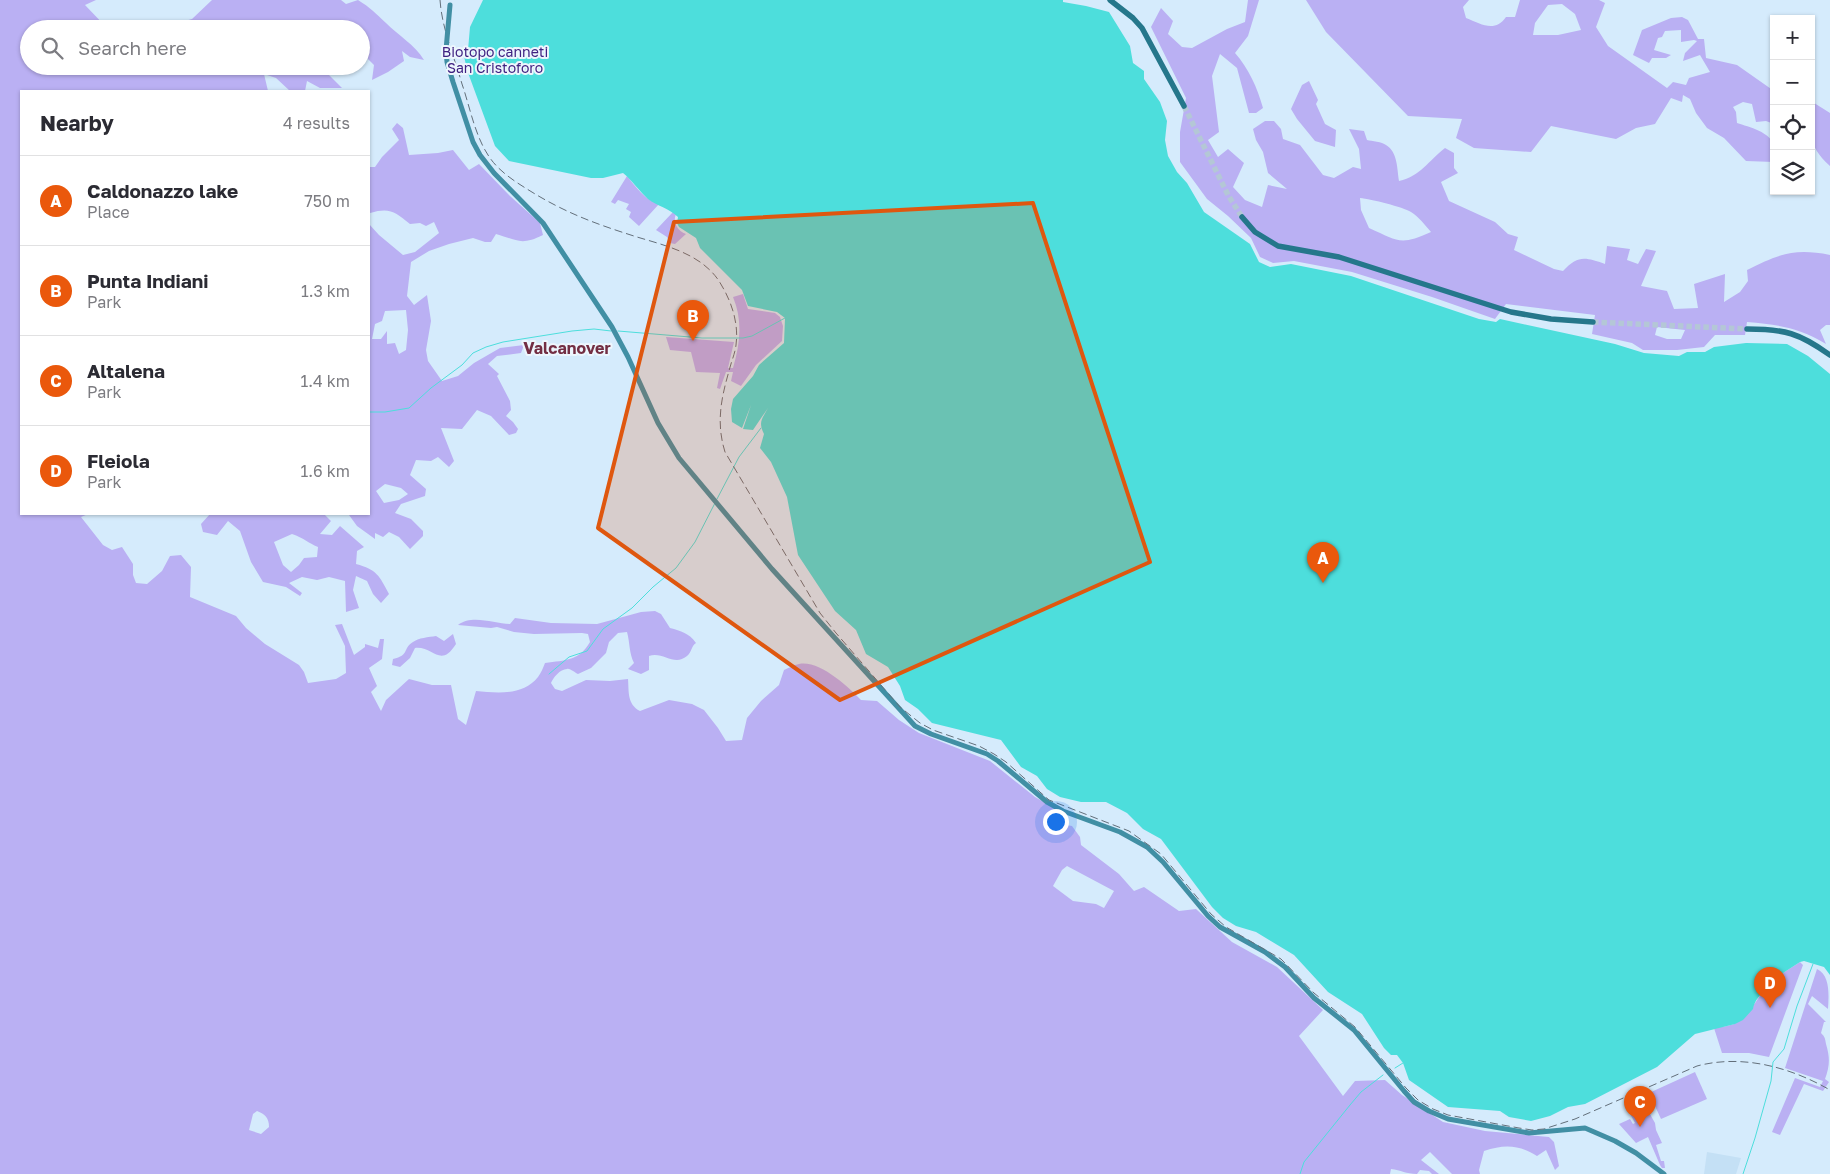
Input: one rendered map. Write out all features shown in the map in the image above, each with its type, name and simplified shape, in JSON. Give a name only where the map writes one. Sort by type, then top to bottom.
[{"type":"main road","points":[[1110,0],[1133,18],[1142,28],[1184,106]]},
{"type":"main road","points":[[450,3],[446,50],[447,62],[473,142],[480,155],[497,176],[542,223],[618,337],[658,423],[669,442],[713,500],[794,594],[915,726],[931,734],[986,754],[998,761],[1047,802],[1120,832],[1147,848],[1163,862],[1208,916],[1220,927],[1265,952],[1280,963],[1314,998],[1354,1030],[1414,1102],[1429,1111],[1448,1119],[1516,1131],[1544,1132],[1565,1128],[1585,1128],[1615,1141],[1640,1155],[1664,1174]]},
{"type":"main road","points":[[1242,217],[1255,232],[1278,246],[1339,258],[1511,312],[1552,319],[1593,322]]},
{"type":"main road","points":[[1747,329],[1781,331],[1793,334],[1808,340],[1830,355]]},
{"type":"highlighted area","points":[[1033,203],[1150,562],[840,700],[598,528],[674,222]]},
{"type":"shaded area","points":[[0,0],[96,0],[85,5],[99,20],[20,20],[20,75],[264,75],[268,90],[20,90],[20,515],[86,515],[81,517],[103,545],[112,550],[122,547],[133,564],[133,575],[136,583],[147,584],[162,571],[170,556],[181,555],[191,567],[190,597],[236,616],[246,628],[265,644],[299,665],[308,683],[336,679],[346,673],[345,646],[335,625],[342,624],[354,655],[365,647],[365,644],[378,648],[380,639],[384,639],[382,659],[369,668],[377,686],[371,692],[381,711],[386,700],[409,679],[432,685],[451,685],[458,719],[466,725],[476,691],[509,692],[525,687],[538,677],[545,663],[571,659],[581,653],[590,642],[588,634],[582,633],[534,634],[514,632],[497,627],[458,625],[470,620],[510,624],[515,618],[551,623],[597,624],[641,612],[655,611],[661,614],[670,628],[688,635],[696,643],[687,656],[682,659],[673,660],[659,655],[649,656],[649,670],[641,674],[628,669],[634,663],[627,632],[618,633],[609,642],[606,653],[591,668],[578,674],[570,669],[564,669],[557,674],[551,683],[555,689],[562,691],[586,680],[610,681],[628,679],[631,701],[640,711],[669,700],[692,704],[704,710],[726,741],[742,740],[747,718],[761,701],[779,685],[784,670],[799,664],[816,666],[849,688],[861,700],[877,701],[899,720],[919,733],[990,761],[1035,797],[1063,813],[1061,824],[1072,826],[1080,837],[1081,845],[1119,874],[1134,891],[1144,887],[1179,911],[1196,909],[1232,942],[1277,967],[1323,1010],[1299,1036],[1343,1096],[1355,1081],[1385,1080],[1402,1095],[1443,1122],[1485,1131],[1549,1137],[1554,1142],[1559,1166],[1555,1170],[1546,1150],[1537,1156],[1518,1148],[1499,1147],[1484,1151],[1479,1170],[1480,1174],[1452,1174],[1430,1152],[1421,1160],[1439,1174],[1420,1170],[1417,1174],[1413,1174],[1391,1169],[1390,1174],[0,1174]],"holes":[[[1067,866],[1114,891],[1104,908],[1096,904],[1073,901],[1053,886],[1062,870]],[[257,1111],[266,1117],[269,1127],[261,1134],[249,1130],[253,1114]]]},
{"type":"shaded area","points":[[212,0],[341,0],[346,4],[358,0],[411,45],[424,60],[410,57],[402,51],[404,61],[372,80],[374,65],[370,61],[370,20],[188,20],[192,19]]},
{"type":"shaded area","points":[[483,0],[1063,0],[1063,2],[1109,12],[1130,46],[1133,63],[1144,71],[1144,79],[1160,102],[1167,121],[1165,140],[1168,156],[1177,172],[1187,183],[1204,212],[1250,244],[1259,262],[1270,267],[1291,264],[1351,276],[1479,319],[1496,322],[1500,319],[1615,344],[1644,353],[1679,356],[1687,352],[1705,352],[1714,347],[1746,343],[1787,344],[1808,356],[1830,374],[1830,975],[1824,967],[1804,961],[1800,962],[1783,973],[1770,988],[1767,987],[1756,1000],[1753,1009],[1743,1020],[1735,1024],[1695,1034],[1657,1067],[1585,1104],[1568,1107],[1550,1116],[1531,1121],[1509,1117],[1500,1111],[1448,1107],[1409,1080],[1403,1063],[1397,1055],[1391,1055],[1384,1048],[1362,1014],[1328,992],[1294,955],[1256,932],[1236,926],[1223,918],[1212,907],[1161,839],[1143,829],[1127,813],[1106,802],[1081,802],[1060,797],[1047,789],[1037,776],[1021,767],[1001,740],[932,723],[918,709],[905,700],[900,686],[888,667],[866,654],[856,630],[835,611],[798,555],[787,497],[771,462],[760,448],[764,434],[761,421],[768,408],[753,430],[743,429],[751,405],[742,428],[732,422],[731,409],[733,399],[753,376],[759,365],[784,343],[785,318],[777,312],[748,306],[742,290],[700,248],[696,238],[679,227],[677,223],[678,217],[671,211],[648,199],[623,173],[603,178],[591,178],[509,161],[495,146],[467,70],[464,56],[468,50],[470,27]]},
{"type":"shaded area","points":[[1248,0],[1259,0],[1248,36],[1235,53],[1252,79],[1263,108],[1256,113],[1249,113],[1237,68],[1220,54],[1212,76],[1219,132],[1208,140],[1218,157],[1228,149],[1244,163],[1233,187],[1245,200],[1262,207],[1268,185],[1287,189],[1268,173],[1263,152],[1256,140],[1253,129],[1265,121],[1274,121],[1281,129],[1283,139],[1300,145],[1323,175],[1334,178],[1353,167],[1361,169],[1359,149],[1349,129],[1364,131],[1367,140],[1382,143],[1390,148],[1395,157],[1399,181],[1419,172],[1445,148],[1454,153],[1454,168],[1458,173],[1441,182],[1449,201],[1495,222],[1508,234],[1518,237],[1514,250],[1554,269],[1563,271],[1573,262],[1582,259],[1605,264],[1607,246],[1630,249],[1627,260],[1638,264],[1646,249],[1656,251],[1641,286],[1667,291],[1674,309],[1698,308],[1694,284],[1725,274],[1724,302],[1740,292],[1748,281],[1747,270],[1768,260],[1796,252],[1830,255],[1830,325],[1826,325],[1820,330],[1826,344],[1797,330],[1769,324],[1747,322],[1745,335],[1715,335],[1704,347],[1677,350],[1643,350],[1632,343],[1592,334],[1595,315],[1506,304],[1495,319],[1352,272],[1294,261],[1273,263],[1260,257],[1251,238],[1207,199],[1180,162],[1180,132],[1186,98],[1151,27],[1161,8],[1173,21],[1168,34],[1182,47],[1192,48],[1227,29],[1245,22]],"holes":[[[1360,198],[1387,203],[1407,210],[1417,216],[1431,232],[1412,239],[1399,240],[1369,228],[1361,210]],[[1657,327],[1685,330],[1681,339],[1667,339],[1655,335]]]},
{"type":"shaded area","points":[[1306,0],[1469,0],[1463,7],[1466,18],[1482,25],[1492,26],[1502,22],[1506,17],[1515,17],[1520,0],[1599,0],[1605,3],[1596,27],[1608,46],[1667,88],[1673,82],[1686,85],[1689,78],[1710,72],[1700,55],[1683,61],[1685,53],[1697,41],[1681,42],[1681,30],[1665,31],[1662,37],[1658,38],[1654,50],[1671,55],[1666,58],[1652,58],[1649,63],[1633,55],[1642,30],[1671,18],[1682,17],[1688,20],[1698,39],[1704,39],[1706,58],[1737,65],[1770,88],[1770,122],[1756,122],[1752,104],[1743,102],[1733,107],[1736,112],[1737,123],[1759,131],[1770,138],[1770,162],[1746,161],[1724,138],[1707,128],[1696,113],[1690,99],[1683,95],[1682,102],[1671,98],[1655,124],[1636,128],[1616,139],[1551,126],[1531,152],[1474,148],[1456,138],[1462,119],[1408,116],[1326,32]],"holes":[[[1562,4],[1575,14],[1581,30],[1558,35],[1533,35],[1535,23],[1548,5]]]},
{"type":"shaded area","points":[[267,75],[329,75],[342,88],[320,88],[307,81],[305,90],[289,90],[276,78]]},
{"type":"shaded area","points":[[1309,81],[1318,100],[1316,104],[1325,124],[1336,130],[1335,147],[1315,141],[1291,109],[1302,85]]},
{"type":"shaded area","points":[[1815,104],[1830,113],[1830,166],[1815,148]]},
{"type":"shaded area","points":[[397,123],[403,128],[409,155],[453,150],[469,170],[479,164],[540,223],[543,235],[524,241],[496,234],[491,242],[473,238],[429,251],[411,262],[407,296],[414,305],[427,295],[431,321],[426,350],[428,361],[442,381],[458,376],[474,363],[500,348],[524,345],[521,353],[497,356],[488,364],[499,374],[497,376],[510,401],[511,410],[506,416],[518,429],[516,433],[509,435],[491,416],[477,410],[462,429],[441,428],[454,461],[449,467],[438,457],[431,461],[416,460],[410,475],[426,489],[425,496],[401,504],[395,513],[411,519],[423,531],[423,536],[410,549],[399,537],[389,532],[383,537],[375,533],[375,539],[357,526],[349,515],[370,515],[370,225],[403,255],[415,252],[439,233],[434,222],[426,226],[420,223],[410,224],[392,212],[383,210],[370,213],[370,167],[375,167],[399,140],[392,129]],"holes":[[[406,310],[408,330],[406,350],[399,354],[395,343],[387,344],[387,331],[381,339],[372,339],[375,324],[382,321],[385,311]],[[385,484],[401,488],[408,494],[399,500],[384,503],[376,491]]]},
{"type":"shaded area","points":[[627,176],[645,196],[659,204],[639,226],[629,217],[631,212],[626,209],[629,204],[618,200],[615,204],[611,202]]},
{"type":"shaded area","points":[[673,212],[676,214],[676,226],[686,234],[675,244],[670,243],[667,237],[656,230]]},
{"type":"shaded area","points":[[743,294],[748,309],[775,313],[780,317],[783,326],[782,341],[756,365],[741,386],[731,381],[733,372],[726,372],[720,389],[717,388],[720,373],[696,372],[691,352],[670,350],[666,337],[734,342],[728,368],[733,368],[737,350],[739,324],[733,297]]},
{"type":"shaded area","points":[[209,515],[325,515],[331,521],[320,534],[332,535],[340,526],[364,547],[357,551],[356,564],[377,574],[389,594],[381,603],[373,594],[367,581],[356,576],[353,590],[359,608],[346,612],[345,581],[329,577],[317,580],[302,577],[289,583],[302,593],[300,596],[286,587],[263,582],[251,562],[240,531],[228,521],[217,535],[203,532],[201,524]],"holes":[[[292,534],[318,547],[317,557],[304,558],[291,572],[283,565],[274,542]]]},
{"type":"shaded area","points":[[453,634],[456,644],[446,655],[441,656],[422,648],[415,648],[410,658],[400,667],[392,665],[393,659],[402,656],[415,641],[436,636],[444,641]]},
{"type":"shaded area","points":[[1800,962],[1803,965],[1769,1057],[1749,1053],[1722,1053],[1714,1028],[1732,1025],[1739,1021],[1767,987],[1770,987],[1783,973]]},
{"type":"shaded area","points":[[1817,969],[1826,980],[1828,1009],[1812,996],[1808,1004],[1826,1022],[1824,1022],[1821,1033],[1825,1038],[1828,1053],[1829,1066],[1825,1079],[1829,1082],[1823,1091],[1804,1084],[1780,1135],[1772,1132],[1795,1078],[1820,1087],[1823,1081],[1785,1068]]},
{"type":"shaded area","points":[[1695,1072],[1707,1099],[1661,1119],[1649,1093]]},
{"type":"shaded area","points":[[1642,1100],[1655,1123],[1662,1143],[1656,1145],[1661,1161],[1664,1161],[1665,1168],[1662,1168],[1660,1165],[1648,1137],[1636,1143],[1619,1124],[1630,1119],[1633,1124],[1635,1123],[1627,1108]]},
{"type":"shaded area","points":[[1707,1152],[1741,1158],[1736,1174],[1704,1174]]},
{"type":"waterway","points":[[618,331],[702,338],[743,338],[752,336],[785,318]]},
{"type":"waterway","points":[[370,412],[385,412],[409,408],[431,388],[462,365],[473,353],[486,347],[503,342],[572,331],[594,329],[611,331]]},
{"type":"waterway","points":[[717,499],[739,457],[761,428]]},
{"type":"waterway","points":[[549,674],[569,657],[587,651],[603,629],[632,608],[676,568],[695,542],[715,503]]},
{"type":"waterway","points":[[1743,1174],[1771,1081],[1773,1062],[1784,1049],[1797,1006],[1813,964]]},
{"type":"waterway","points":[[1395,1068],[1403,1063]]},
{"type":"waterway","points":[[1300,1174],[1304,1162],[1350,1105],[1361,1092],[1383,1075]]},
{"type":"tunnel","points":[[1184,106],[1228,195],[1242,217]]},
{"type":"tunnel","points":[[1593,322],[1747,329]]},
{"type":"railway","points":[[440,0],[446,32],[480,141],[498,167],[522,186],[568,211],[608,227],[682,252],[703,264],[719,281],[733,312],[737,336],[721,411],[720,421],[725,452],[820,613],[900,707],[920,723],[933,730],[979,746],[994,754],[1006,762],[1049,800],[1129,831],[1161,854],[1211,914],[1226,927],[1281,959],[1314,993],[1355,1027],[1418,1100],[1433,1109],[1448,1115],[1519,1128],[1544,1129],[1575,1119],[1697,1066],[1731,1061],[1748,1062],[1782,1069],[1830,1090]]},
{"type":"place","name":"Punta Indiani","points":[[693,341]]},
{"type":"place","name":"Caldonazzo lake","points":[[1323,583]]},
{"type":"place","name":"Fleiola","points":[[1770,1008]]},
{"type":"place","name":"Altalena","points":[[1640,1127]]},
{"type":"district","name":"Valcanover","points":[[567,348]]},
{"type":"park label","name":"Biotopo canneti San Cristoforo","points":[[495,59]]}]
